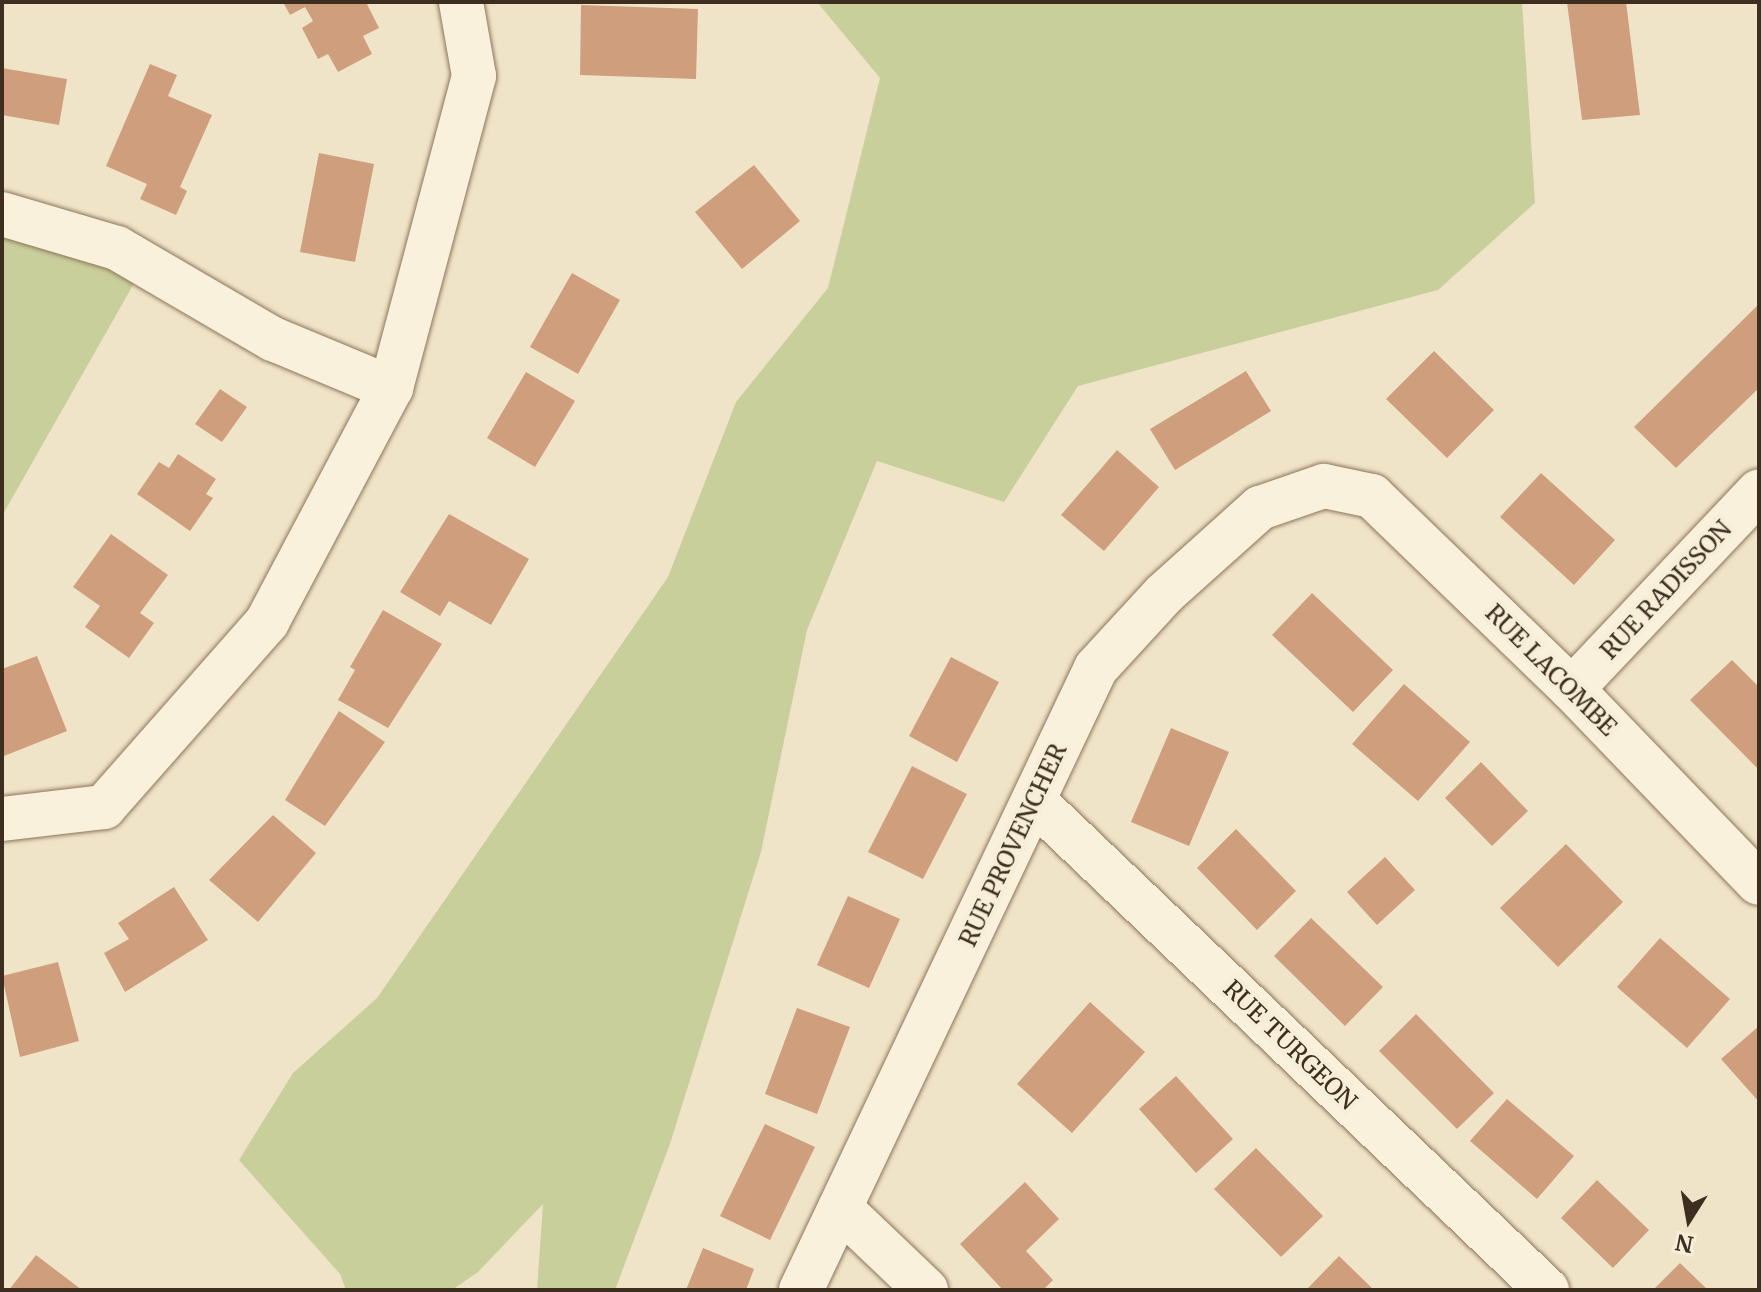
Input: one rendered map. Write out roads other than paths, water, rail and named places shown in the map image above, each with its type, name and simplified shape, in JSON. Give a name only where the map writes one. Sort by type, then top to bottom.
[{"type":"street","points":[[2,819],[104,807],[267,622],[391,388],[474,76],[461,2]]},
{"type":"street","points":[[2,214],[117,248],[273,339],[391,388]]},
{"type":"street","name":"RUE LACOMBE","points":[[1324,486],[1372,496],[1572,689],[1759,883]]},
{"type":"street","name":"RUE PROVENCHER","points":[[801,1290],[1096,668],[1164,594],[1260,508],[1324,486]]},
{"type":"street","name":"RUE RADISSON","points":[[1572,689],[1759,491]]},
{"type":"street","name":"RUE TURGEON","points":[[1034,801],[1547,1290]]},
{"type":"street","points":[[840,1208],[926,1290]]}]
